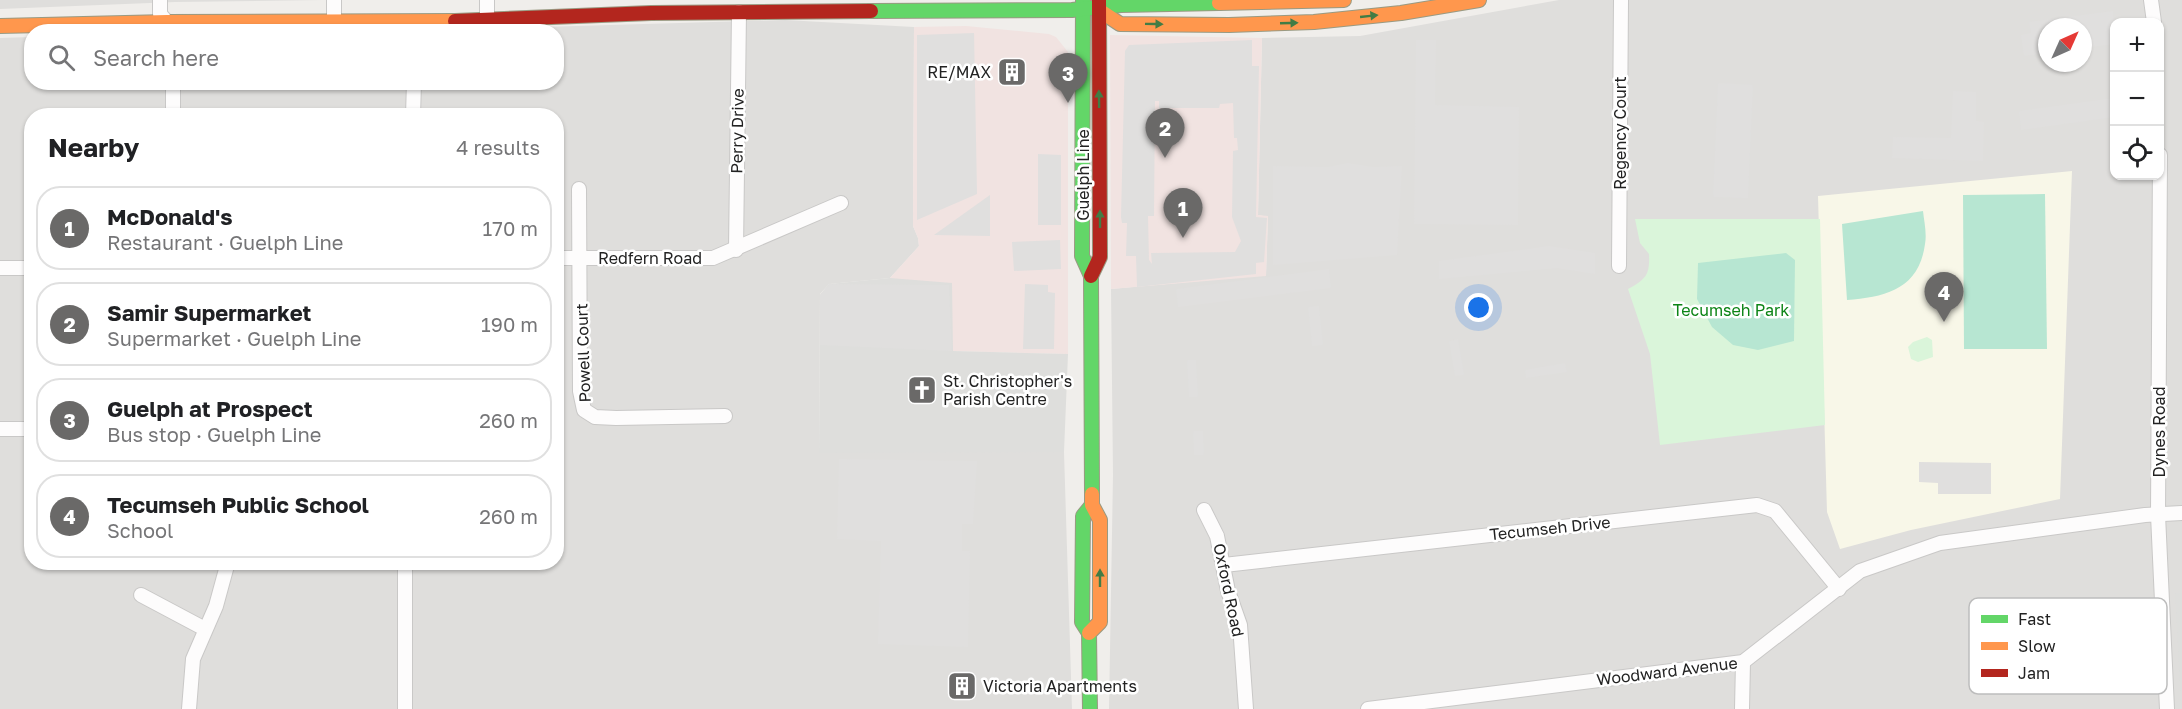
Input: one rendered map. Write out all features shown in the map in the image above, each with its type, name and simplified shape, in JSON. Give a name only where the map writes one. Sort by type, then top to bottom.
[{"type":"street","points":[[160,0],[160,14],[166,24]]},
{"type":"street","points":[[334,0],[334,21]]},
{"type":"street","points":[[487,19],[488,0]]},
{"type":"street","points":[[443,24],[651,6],[739,12],[1022,9],[1083,5],[1344,0]]},
{"type":"street","points":[[1099,5],[1120,24],[1229,25],[1322,21],[1401,13],[1479,0]]},
{"type":"street","name":"Regency Court","points":[[1619,266],[1621,0]]},
{"type":"street","points":[[2151,0],[2153,18]]},
{"type":"street","name":"Guelph Line","points":[[1083,5],[1082,256],[1091,276],[1092,505],[1083,516],[1082,622],[1089,633],[1090,709]]},
{"type":"street","name":"Guelph Line","points":[[1091,276],[1100,257],[1099,5]]},
{"type":"street","name":"Perry Drive","points":[[736,250],[739,12]]},
{"type":"street","points":[[251,24],[334,21],[376,24]]},
{"type":"street","points":[[0,26],[24,26]]},
{"type":"street","points":[[173,90],[173,108]]},
{"type":"street","points":[[413,108],[414,90]]},
{"type":"street","name":"Dynes Road","points":[[2160,180],[2158,514],[2162,598]]},
{"type":"street","name":"Powell Court","points":[[579,189],[580,391],[584,410],[595,417],[616,418],[725,416]]},
{"type":"street","name":"Redfern Road","points":[[564,258],[713,258],[841,203]]},
{"type":"street","points":[[0,268],[24,268]]},
{"type":"street","points":[[0,429],[24,429]]},
{"type":"street","name":"Tecumseh Drive","points":[[1224,565],[1757,505],[1775,511],[1839,589]]},
{"type":"street","name":"Oxford Road","points":[[1204,510],[1217,536],[1228,591],[1240,625],[1246,709]]},
{"type":"street","name":"Woodward Avenue","points":[[1368,709],[1743,662],[1839,589],[1860,570],[1940,543],[2158,514],[2182,513]]},
{"type":"street","points":[[189,709],[193,659],[216,606],[226,570]]},
{"type":"street","points":[[405,570],[405,709]]},
{"type":"street","points":[[141,595],[205,628]]},
{"type":"street","points":[[1742,709],[1743,662]]},
{"type":"street","name":"Dynes Road","points":[[2166,694],[2167,709]]},
{"type":"shaded area","points":[[0,0],[323,0],[175,2],[0,9]]},
{"type":"shaded area","points":[[1559,0],[2182,0],[2182,709],[1109,709],[1113,475],[1111,289],[1266,275],[1268,217],[1258,215],[1262,38],[1360,36]]},
{"type":"shaded area","points":[[2113,11],[2113,18],[2110,18],[2110,45],[2092,47],[2092,18],[2060,18]]},
{"type":"shaded area","points":[[785,20],[914,27],[913,226],[919,246],[890,278],[829,284],[820,294],[819,452],[1064,452],[1072,709],[0,709],[0,38],[24,37],[24,90],[564,90],[564,26]]},
{"type":"shaded area","points":[[2038,21],[2038,54],[2024,56],[2021,35],[2031,33],[2029,22]]},
{"type":"shaded area","points":[[966,26],[1049,34],[1056,37],[1068,52],[1068,354],[953,351],[890,278],[919,246],[913,226],[914,27]]},
{"type":"shaded area","points":[[974,33],[977,194],[917,220],[917,35]]},
{"type":"shaded area","points":[[1110,35],[1262,38],[1258,215],[1268,216],[1266,276],[1111,289]]},
{"type":"shaded area","points":[[1252,40],[1252,66],[1259,66],[1256,217],[1267,218],[1264,262],[1256,263],[1256,274],[1137,287],[1136,256],[1126,256],[1127,223],[1122,223],[1121,217],[1125,51],[1129,45]],"holes":[[[1155,101],[1159,101],[1159,108],[1219,108],[1220,104],[1233,103],[1234,138],[1237,138],[1238,150],[1233,151],[1232,217],[1241,241],[1235,252],[1151,253],[1152,264],[1149,260],[1148,216],[1154,216]]]},
{"type":"shaded area","points":[[1416,40],[1436,40],[1435,105],[1519,107],[1518,225],[1414,224]]},
{"type":"shaded area","points":[[1718,83],[1753,85],[1748,198],[1713,197]]},
{"type":"shaded area","points":[[1953,91],[1976,92],[1976,121],[1984,122],[1983,161],[1892,158],[1893,137],[1951,138]]},
{"type":"shaded area","points":[[2110,99],[2110,118],[2021,130],[2019,111]]},
{"type":"shaded area","points":[[1038,154],[1061,155],[1061,225],[1038,225]]},
{"type":"shaded area","points":[[1348,163],[1373,167],[1402,166],[1397,255],[1273,265],[1273,166],[1328,167]]},
{"type":"shaded area","points":[[2072,171],[2060,499],[1911,530],[1840,549],[1827,512],[1818,196]]},
{"type":"shaded area","points":[[990,195],[990,236],[934,235]]},
{"type":"shaded area","points":[[1060,240],[1061,269],[1014,271],[1012,242]]},
{"type":"shaded area","points":[[1549,246],[1595,253],[1595,274],[1557,268],[1439,279],[1439,261]]},
{"type":"shaded area","points":[[1329,269],[1331,288],[1178,307],[1176,289]]},
{"type":"shaded area","points":[[890,278],[952,283],[953,351],[1068,354],[1064,452],[819,453],[820,295],[829,284]]},
{"type":"shaded area","points":[[829,284],[949,285],[952,351],[820,345],[820,295]]},
{"type":"shaded area","points":[[1025,284],[1048,285],[1048,292],[1055,293],[1054,349],[1023,349]]},
{"type":"shaded area","points":[[1319,306],[1323,345],[1312,346],[1308,307]]},
{"type":"shaded area","points":[[1458,339],[1464,375],[1455,376],[1449,341]]},
{"type":"shaded area","points":[[1187,360],[1196,360],[1198,397],[1189,397]]},
{"type":"shaded area","points":[[1565,363],[1567,372],[1526,378],[1525,370]]},
{"type":"shaded area","points":[[1193,431],[1203,431],[1204,455],[1194,455]]},
{"type":"shaded area","points":[[839,459],[977,461],[973,524],[962,524],[962,551],[970,551],[968,647],[878,644],[881,541],[837,539]]},
{"type":"shaded area","points":[[1919,462],[1991,463],[1991,494],[1938,494],[1938,483],[1919,482]]},
{"type":"shaded area","points":[[2175,593],[2182,593],[2182,709],[2181,709]]},
{"type":"green space","points":[[2045,194],[2047,349],[1964,349],[1963,195]]},
{"type":"green space","points":[[1923,211],[1926,231],[1922,259],[1908,281],[1887,293],[1847,300],[1842,224]]},
{"type":"green space","name":"Tecumseh Park","points":[[1635,219],[1820,219],[1825,425],[1660,445],[1650,354],[1628,289],[1646,276],[1649,267],[1649,254],[1640,243]]},
{"type":"green space","points":[[1786,253],[1795,260],[1794,341],[1758,350],[1733,345],[1712,327],[1697,299],[1698,263]]},
{"type":"green space","points":[[1927,337],[1932,340],[1933,357],[1918,362],[1911,359],[1908,347],[1913,342]]},
{"type":"traffic: fast","points":[[1083,0],[1082,256],[1091,276],[1092,494]]},
{"type":"traffic: fast","points":[[871,11],[1072,10],[1121,5],[1219,3]]},
{"type":"traffic: fast","points":[[1090,709],[1089,633],[1082,622],[1083,516],[1092,505]]},
{"type":"traffic: slow","points":[[1219,3],[1344,0]]},
{"type":"traffic: slow","points":[[1099,10],[1120,24],[1229,25],[1314,22],[1401,13],[1479,0]]},
{"type":"traffic: slow","points":[[84,24],[455,21]]},
{"type":"traffic: slow","points":[[0,26],[24,25]]},
{"type":"traffic: slow","points":[[1089,633],[1100,622],[1100,520],[1092,505],[1092,494]]},
{"type":"traffic: jam","points":[[1091,276],[1100,257],[1099,0]]},
{"type":"traffic: jam","points":[[455,21],[651,13],[871,11]]},
{"type":"place","name":"RE/MAX","points":[[1012,72]]},
{"type":"place","name":"Guelph at Prospect","points":[[1068,103]]},
{"type":"place","name":"Samir Supermarket","points":[[1165,158]]},
{"type":"place","name":"McDonald's","points":[[1183,238]]},
{"type":"place","name":"Tecumseh Public School","points":[[1944,322]]},
{"type":"place","name":"St. Christopher's Parish Centre","points":[[922,390]]},
{"type":"place","name":"Victoria Apartments","points":[[962,686]]}]
